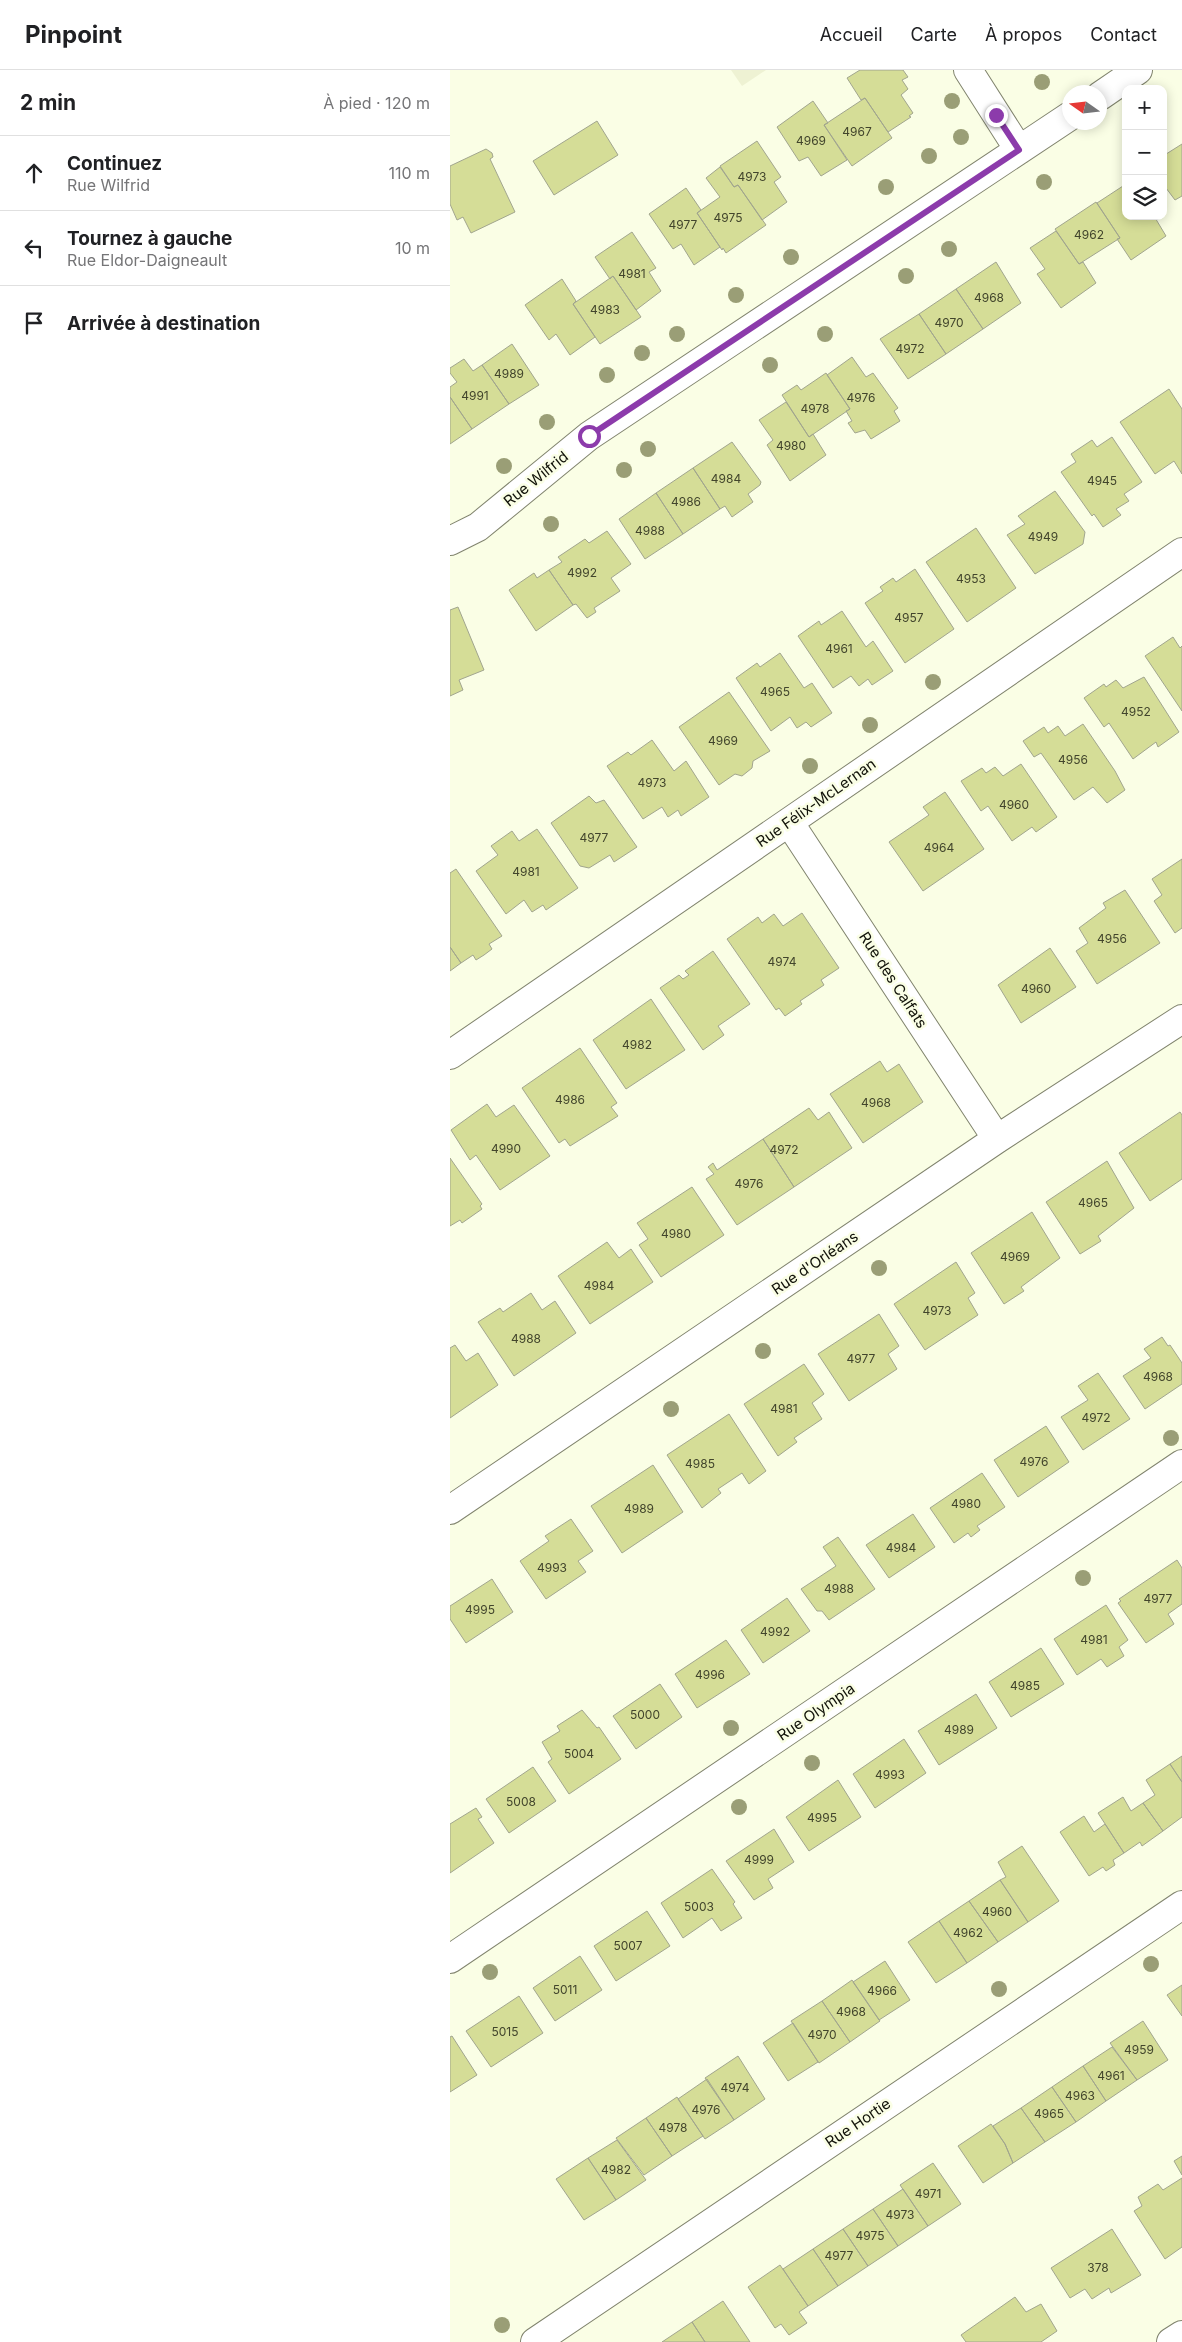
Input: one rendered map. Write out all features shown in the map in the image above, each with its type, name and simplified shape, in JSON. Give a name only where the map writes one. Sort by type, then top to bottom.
[{"type":"street","points":[[968,70],[1019,150]]},
{"type":"street","points":[[1107,91],[1138,70]]},
{"type":"street","name":"Rue Wilfrid","points":[[450,541],[478,527],[589,436],[1062,121]]},
{"type":"street","name":"Rue Félix-McLernan","points":[[450,1055],[1182,552]]},
{"type":"street","name":"Rue des Calfats","points":[[789,822],[997,1139]]},
{"type":"street","name":"Rue d'Orléans","points":[[450,1510],[997,1139],[1182,1019]]},
{"type":"street","name":"Rue Olympia","points":[[450,1959],[1182,1464]]},
{"type":"street","name":"Rue Hortie","points":[[535,2342],[1182,1905]]},
{"type":"street","points":[[1171,2342],[1182,2335]]},
{"type":"shaded area","points":[[731,70],[766,70],[742,86]]},
{"type":"building","points":[[860,70],[903,70],[908,77],[902,80],[908,89],[901,95],[913,113],[909,116],[911,117],[888,132],[865,98],[861,100],[847,78]]},
{"type":"building","points":[[865,98],[892,138],[852,166],[824,125]]},
{"type":"building","points":[[813,101],[828,123],[824,125],[847,160],[821,176],[808,157],[799,161],[777,127]]},
{"type":"building","points":[[597,121],[618,155],[554,195],[533,161]]},
{"type":"building","points":[[757,141],[781,177],[774,182],[787,202],[762,220],[738,185],[734,187],[720,166]]},
{"type":"building","points":[[1182,144],[1182,196],[1175,200],[1167,189],[1167,153]]},
{"type":"building","points":[[486,149],[492,153],[493,157],[490,159],[515,212],[471,233],[463,217],[457,220],[450,204],[450,166]]},
{"type":"building","points":[[720,167],[734,187],[738,185],[766,225],[726,253],[697,213],[720,197],[706,178]]},
{"type":"building","points":[[1122,187],[1122,220],[1156,220],[1166,236],[1131,260],[1117,239],[1120,238],[1097,203]]},
{"type":"building","points":[[686,188],[701,210],[697,213],[720,247],[694,265],[681,244],[673,249],[649,214]]},
{"type":"building","points":[[1096,202],[1120,238],[1079,264],[1055,229]]},
{"type":"building","points":[[1056,231],[1079,264],[1083,262],[1096,283],[1061,308],[1037,274],[1045,269],[1030,248]]},
{"type":"building","points":[[632,232],[656,268],[649,272],[661,291],[636,310],[613,276],[610,279],[595,257]]},
{"type":"building","points":[[996,262],[1021,303],[983,329],[956,289]]},
{"type":"building","points":[[613,276],[641,317],[600,344],[573,304]]},
{"type":"building","points":[[562,279],[576,301],[573,304],[595,337],[570,355],[556,334],[549,340],[525,305]]},
{"type":"building","points":[[956,289],[983,329],[946,354],[919,314]]},
{"type":"building","points":[[919,314],[946,354],[908,379],[880,339]]},
{"type":"building","points":[[512,344],[539,385],[509,404],[482,365]]},
{"type":"building","points":[[852,357],[866,377],[873,373],[898,408],[894,411],[900,421],[871,439],[865,430],[855,433],[848,423],[852,421],[846,411],[850,409],[827,375]]},
{"type":"building","points":[[464,359],[473,371],[482,365],[509,404],[472,429],[450,397],[450,387],[457,382],[450,373],[450,368]]},
{"type":"building","points":[[826,373],[850,409],[809,437],[782,395],[797,385],[801,390]]},
{"type":"building","points":[[1169,389],[1182,409],[1182,474],[1174,461],[1155,474],[1120,422]]},
{"type":"building","points":[[450,397],[472,429],[450,444]]},
{"type":"building","points":[[786,402],[809,437],[813,434],[826,455],[790,481],[767,445],[773,440],[759,420]]},
{"type":"building","points":[[1112,437],[1142,482],[1124,494],[1129,501],[1116,509],[1121,515],[1103,527],[1094,514],[1092,516],[1061,472],[1076,462],[1071,454],[1092,440],[1097,447]]},
{"type":"building","points":[[732,442],[761,482],[760,485],[748,494],[753,502],[732,517],[725,506],[720,509],[693,468]]},
{"type":"building","points":[[693,468],[720,509],[683,534],[656,493]]},
{"type":"building","points":[[1055,491],[1085,532],[1083,544],[1035,574],[1007,535],[1025,524],[1018,516]]},
{"type":"building","points":[[656,493],[683,534],[645,559],[619,519]]},
{"type":"building","points":[[976,528],[1016,588],[967,622],[926,562]]},
{"type":"building","points":[[607,531],[631,564],[611,578],[620,591],[594,608],[596,612],[587,618],[576,604],[573,605],[549,570],[562,562],[558,557],[585,539],[589,543]]},
{"type":"building","points":[[915,569],[954,629],[905,663],[865,603],[883,591],[880,587],[893,578],[896,582]]},
{"type":"building","points":[[549,570],[573,605],[536,631],[509,590],[534,573],[537,578]]},
{"type":"building","points":[[458,607],[484,670],[459,680],[463,690],[450,696],[450,610]]},
{"type":"building","points":[[842,611],[866,647],[873,641],[893,671],[872,685],[868,679],[859,686],[851,676],[833,688],[798,636],[819,621],[821,625]]},
{"type":"building","points":[[1173,637],[1180,648],[1182,646],[1182,711],[1145,656]]},
{"type":"building","points":[[780,653],[804,688],[812,683],[832,713],[811,727],[806,722],[797,728],[790,717],[771,731],[736,678],[757,663],[760,667]]},
{"type":"building","points":[[1144,677],[1179,732],[1158,747],[1156,742],[1133,759],[1109,723],[1104,727],[1084,698],[1104,684],[1106,687],[1116,680],[1123,688]]},
{"type":"building","points":[[729,692],[770,751],[753,761],[752,768],[742,776],[735,774],[719,785],[679,727]]},
{"type":"building","points":[[1083,724],[1115,771],[1125,790],[1107,803],[1093,787],[1074,800],[1041,753],[1034,757],[1023,741],[1044,727],[1048,733],[1058,726],[1065,736]]},
{"type":"building","points":[[652,740],[674,771],[686,761],[709,797],[681,816],[678,810],[668,817],[662,807],[643,819],[607,766],[628,752],[631,755]]},
{"type":"building","points":[[1021,764],[1057,817],[1036,832],[1032,827],[1012,841],[988,806],[981,811],[961,781],[982,768],[986,773],[995,767],[1003,776]]},
{"type":"building","points":[[945,792],[984,849],[923,891],[889,842],[929,815],[923,807]]},
{"type":"building","points":[[589,796],[596,803],[604,800],[637,847],[614,862],[610,855],[589,868],[580,866],[551,823]]},
{"type":"building","points":[[537,829],[578,888],[546,910],[543,905],[532,912],[524,900],[506,914],[476,871],[498,855],[491,846],[512,831],[519,841]]},
{"type":"building","points":[[1182,859],[1182,928],[1175,933],[1154,901],[1162,895],[1152,879]]},
{"type":"building","points":[[456,869],[502,936],[489,944],[492,949],[484,955],[476,960],[473,955],[461,963],[450,947],[450,873]]},
{"type":"building","points":[[1125,890],[1160,943],[1097,984],[1076,951],[1088,943],[1079,928],[1106,908],[1103,903]]},
{"type":"building","points":[[802,913],[839,968],[821,980],[824,985],[800,1001],[802,1004],[785,1016],[779,1008],[776,1010],[727,939],[758,917],[762,923],[774,914],[783,926]]},
{"type":"building","points":[[450,947],[461,963],[450,971]]},
{"type":"building","points":[[1050,948],[1076,987],[1021,1023],[998,985]]},
{"type":"building","points":[[713,951],[750,1004],[718,1026],[724,1035],[703,1050],[660,988],[679,975],[683,979],[689,975],[685,971]]},
{"type":"building","points":[[651,999],[685,1050],[626,1089],[593,1040]]},
{"type":"building","points":[[580,1048],[617,1103],[611,1107],[618,1116],[570,1146],[565,1139],[559,1143],[522,1088]]},
{"type":"building","points":[[880,1061],[887,1072],[899,1064],[923,1102],[863,1143],[830,1094]]},
{"type":"building","points":[[487,1104],[496,1117],[514,1105],[550,1156],[500,1190],[476,1155],[470,1160],[451,1130]]},
{"type":"building","points":[[809,1108],[818,1120],[829,1112],[852,1148],[794,1187],[763,1139]]},
{"type":"building","points":[[1180,1112],[1182,1115],[1182,1179],[1150,1201],[1119,1153]]},
{"type":"building","points":[[763,1139],[794,1187],[737,1225],[706,1179],[714,1174],[708,1167],[713,1163],[717,1170]]},
{"type":"building","points":[[450,1158],[482,1204],[480,1206],[482,1209],[462,1223],[460,1220],[450,1226]]},
{"type":"building","points":[[1107,1161],[1134,1208],[1098,1236],[1101,1241],[1080,1254],[1046,1202]]},
{"type":"building","points":[[692,1187],[724,1235],[661,1277],[639,1245],[648,1239],[637,1223]]},
{"type":"building","points":[[1032,1212],[1060,1258],[1021,1287],[1024,1291],[1004,1304],[971,1253]]},
{"type":"building","points":[[607,1242],[619,1258],[631,1249],[653,1282],[590,1324],[558,1276]]},
{"type":"building","points":[[956,1262],[975,1293],[968,1298],[978,1315],[925,1350],[894,1304]]},
{"type":"building","points":[[531,1293],[542,1310],[555,1301],[576,1333],[514,1376],[478,1322],[500,1308],[503,1312]]},
{"type":"building","points":[[879,1314],[899,1346],[888,1354],[897,1369],[849,1401],[818,1354]]},
{"type":"building","points":[[1162,1337],[1182,1363],[1182,1384],[1145,1409],[1123,1376],[1151,1358],[1144,1349]]},
{"type":"building","points":[[455,1345],[466,1361],[478,1353],[498,1385],[450,1418],[450,1348]]},
{"type":"building","points":[[804,1364],[824,1394],[812,1403],[822,1419],[794,1438],[797,1442],[778,1456],[744,1404]]},
{"type":"building","points":[[1098,1373],[1130,1419],[1083,1450],[1061,1417],[1088,1400],[1078,1386]]},
{"type":"building","points":[[729,1414],[766,1471],[749,1484],[742,1473],[718,1489],[721,1493],[702,1508],[667,1455]]},
{"type":"building","points":[[1046,1426],[1069,1462],[1018,1497],[994,1460]]},
{"type":"building","points":[[653,1465],[683,1512],[622,1553],[591,1506]]},
{"type":"building","points":[[982,1473],[1005,1507],[977,1526],[980,1530],[971,1537],[968,1533],[954,1543],[930,1508]]},
{"type":"building","points":[[913,1514],[935,1547],[889,1578],[866,1545]]},
{"type":"building","points":[[571,1519],[593,1551],[578,1561],[586,1572],[546,1599],[520,1561],[549,1541],[545,1536]]},
{"type":"building","points":[[838,1537],[875,1589],[829,1620],[822,1611],[817,1611],[801,1589],[836,1566],[823,1547]]},
{"type":"building","points":[[1177,1560],[1182,1568],[1182,1604],[1168,1614],[1174,1624],[1146,1643],[1118,1603],[1121,1601],[1119,1599]]},
{"type":"building","points":[[492,1579],[513,1612],[466,1643],[450,1619],[450,1606]]},
{"type":"building","points":[[787,1598],[810,1631],[763,1663],[741,1630]]},
{"type":"building","points":[[1106,1605],[1128,1640],[1119,1647],[1124,1656],[1107,1667],[1101,1659],[1077,1675],[1054,1639]]},
{"type":"building","points":[[726,1640],[750,1674],[697,1708],[675,1674]]},
{"type":"building","points":[[1041,1648],[1064,1684],[1011,1717],[989,1682]]},
{"type":"building","points":[[660,1684],[682,1717],[636,1749],[613,1716]]},
{"type":"building","points":[[976,1694],[997,1728],[939,1765],[918,1731]]},
{"type":"building","points":[[582,1710],[597,1728],[599,1727],[621,1759],[569,1794],[548,1762],[552,1759],[542,1742],[560,1731],[557,1726]]},
{"type":"building","points":[[904,1739],[926,1773],[875,1808],[853,1774]]},
{"type":"building","points":[[1182,1756],[1182,1782],[1170,1764]]},
{"type":"building","points":[[1170,1764],[1182,1782],[1182,1817],[1163,1831],[1143,1803],[1155,1795],[1146,1780]]},
{"type":"building","points":[[533,1767],[556,1801],[509,1833],[486,1799]]},
{"type":"building","points":[[838,1780],[861,1817],[809,1851],[786,1817]]},
{"type":"building","points":[[1123,1797],[1131,1811],[1143,1803],[1163,1831],[1142,1846],[1140,1842],[1124,1853],[1098,1813]]},
{"type":"building","points":[[476,1808],[482,1817],[478,1819],[494,1843],[450,1873],[450,1824]]},
{"type":"building","points":[[1084,1816],[1094,1832],[1105,1824],[1124,1853],[1113,1860],[1115,1865],[1106,1871],[1103,1867],[1089,1876],[1060,1832]]},
{"type":"building","points":[[774,1829],[794,1862],[768,1879],[773,1888],[754,1900],[726,1861]]},
{"type":"building","points":[[1022,1846],[1059,1901],[1028,1922],[1000,1880],[1006,1877],[998,1862]]},
{"type":"building","points":[[712,1869],[735,1902],[733,1904],[742,1918],[721,1931],[712,1918],[683,1938],[661,1903]]},
{"type":"building","points":[[1000,1880],[1028,1922],[998,1942],[969,1901]]},
{"type":"building","points":[[969,1901],[998,1942],[967,1963],[939,1921]]},
{"type":"building","points":[[647,1911],[670,1946],[616,1981],[594,1946]]},
{"type":"building","points":[[939,1921],[967,1963],[936,1983],[908,1942]]},
{"type":"building","points":[[580,1956],[602,1990],[555,2021],[533,1988]]},
{"type":"building","points":[[885,1961],[910,2000],[879,2020],[853,1982]]},
{"type":"building","points":[[852,1980],[880,2021],[850,2042],[822,2001]]},
{"type":"building","points":[[1182,1985],[1182,2016],[1167,1995]]},
{"type":"building","points":[[519,1996],[543,2033],[491,2067],[466,2031]]},
{"type":"building","points":[[822,2001],[850,2042],[819,2063],[791,2021]]},
{"type":"building","points":[[1143,2021],[1168,2060],[1137,2080],[1110,2043]]},
{"type":"building","points":[[793,2023],[818,2062],[788,2081],[763,2043]]},
{"type":"building","points":[[452,2036],[477,2075],[450,2092],[450,2037]]},
{"type":"building","points":[[1112,2047],[1137,2080],[1106,2101],[1083,2066]]},
{"type":"building","points":[[738,2056],[765,2099],[734,2120],[705,2078]]},
{"type":"building","points":[[1083,2066],[1106,2101],[1076,2122],[1052,2087]]},
{"type":"building","points":[[707,2079],[734,2120],[705,2139],[678,2099]]},
{"type":"building","points":[[1052,2087],[1076,2122],[1045,2142],[1021,2108]]},
{"type":"building","points":[[677,2097],[703,2136],[672,2156],[646,2118]]},
{"type":"building","points":[[1021,2108],[1045,2142],[1013,2163],[1005,2144],[993,2126]]},
{"type":"building","points":[[646,2118],[672,2156],[644,2175],[616,2138]]},
{"type":"building","points":[[991,2124],[1005,2144],[1013,2163],[983,2183],[958,2146]]},
{"type":"building","points":[[617,2140],[646,2180],[616,2200],[588,2158]]},
{"type":"building","points":[[1182,2156],[1182,2175],[1174,2161]]},
{"type":"building","points":[[588,2158],[616,2200],[584,2220],[556,2179]]},
{"type":"building","points":[[933,2163],[961,2204],[928,2226],[900,2185]]},
{"type":"building","points":[[1182,2178],[1182,2247],[1165,2259],[1134,2211],[1142,2206],[1138,2197],[1158,2184],[1163,2190]]},
{"type":"building","points":[[903,2189],[928,2226],[898,2246],[873,2209]]},
{"type":"building","points":[[873,2209],[898,2246],[868,2266],[843,2229]]},
{"type":"building","points":[[843,2229],[868,2266],[838,2286],[813,2249]]},
{"type":"building","points":[[1112,2229],[1141,2275],[1111,2293],[1109,2288],[1092,2299],[1085,2289],[1070,2298],[1051,2268]]},
{"type":"building","points":[[813,2249],[838,2286],[808,2306],[783,2269]]},
{"type":"building","points":[[780,2265],[808,2306],[799,2312],[807,2323],[789,2335],[781,2324],[775,2328],[748,2287]]},
{"type":"building","points":[[1015,2297],[1026,2312],[1041,2304],[1057,2331],[1041,2342],[966,2342],[961,2335]]},
{"type":"building","points":[[723,2301],[750,2342],[705,2342],[692,2322]]},
{"type":"building","points":[[692,2322],[705,2342],[662,2342]]},
{"type":"route","points":[[589,436],[1019,150],[996,115]]}]
